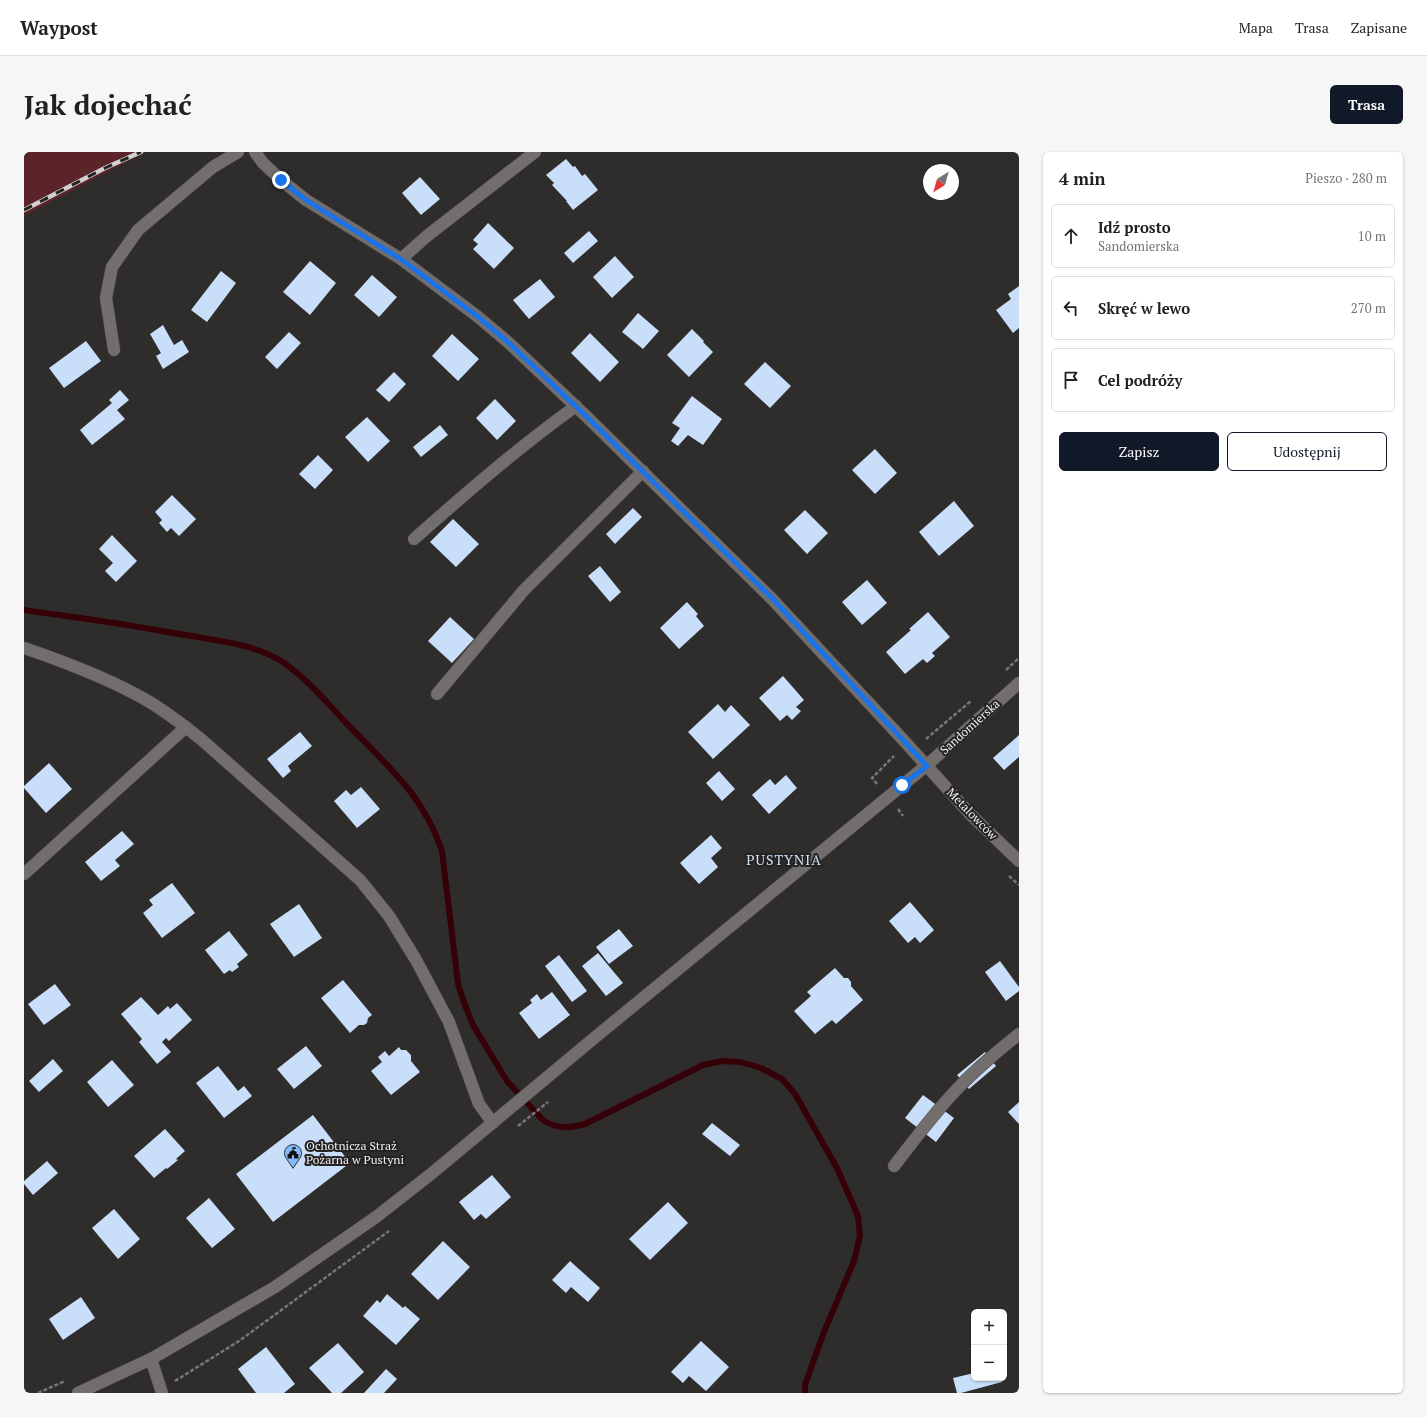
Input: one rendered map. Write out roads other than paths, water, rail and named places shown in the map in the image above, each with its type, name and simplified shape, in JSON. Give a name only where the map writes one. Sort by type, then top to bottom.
[{"type":"street","points":[[114,350],[106,298],[112,267],[138,230],[213,168],[238,152]]},
{"type":"street","name":"Metalowców","points":[[255,152],[263,163],[281,180],[306,200],[402,260],[477,316],[509,343],[576,406],[772,598],[907,744],[971,816],[1019,861]]},
{"type":"street","points":[[402,260],[427,236],[535,152]]},
{"type":"street","points":[[414,539],[475,485],[545,428],[576,406]]},
{"type":"street","points":[[438,694],[524,590],[643,471]]},
{"type":"street","points":[[24,648],[103,678],[152,704],[186,727],[313,837],[360,880],[389,916],[416,960],[449,1022],[479,1104],[493,1123]]},
{"type":"street","name":"Sandomierska","points":[[78,1393],[151,1358],[275,1287],[376,1217],[508,1111],[902,785],[927,766],[1019,682]]},
{"type":"street","points":[[24,874],[186,727]]},
{"type":"street","points":[[894,1166],[933,1116],[961,1085],[996,1052],[1019,1034]]},
{"type":"street","points":[[151,1358],[162,1393]]},
{"type":"waterway","points":[[24,610],[110,622],[224,641],[249,647],[261,651],[284,663],[305,680],[397,776],[418,802],[427,817],[442,851],[458,984],[466,1008],[473,1025],[507,1081],[547,1123],[563,1127],[585,1124],[703,1065],[722,1061],[741,1062],[761,1068],[782,1079],[795,1094],[837,1168],[858,1216],[860,1236],[854,1261],[824,1332],[812,1365],[805,1385],[805,1393]]},
{"type":"railway","points":[[24,210],[105,168],[141,152]]},
{"type":"place","name":"Ochotnicza Straż Pożarna w Pustyni","points":[[293,1168]]},
{"type":"district","name":"PUSTYNIA","points":[[784,860]]}]
